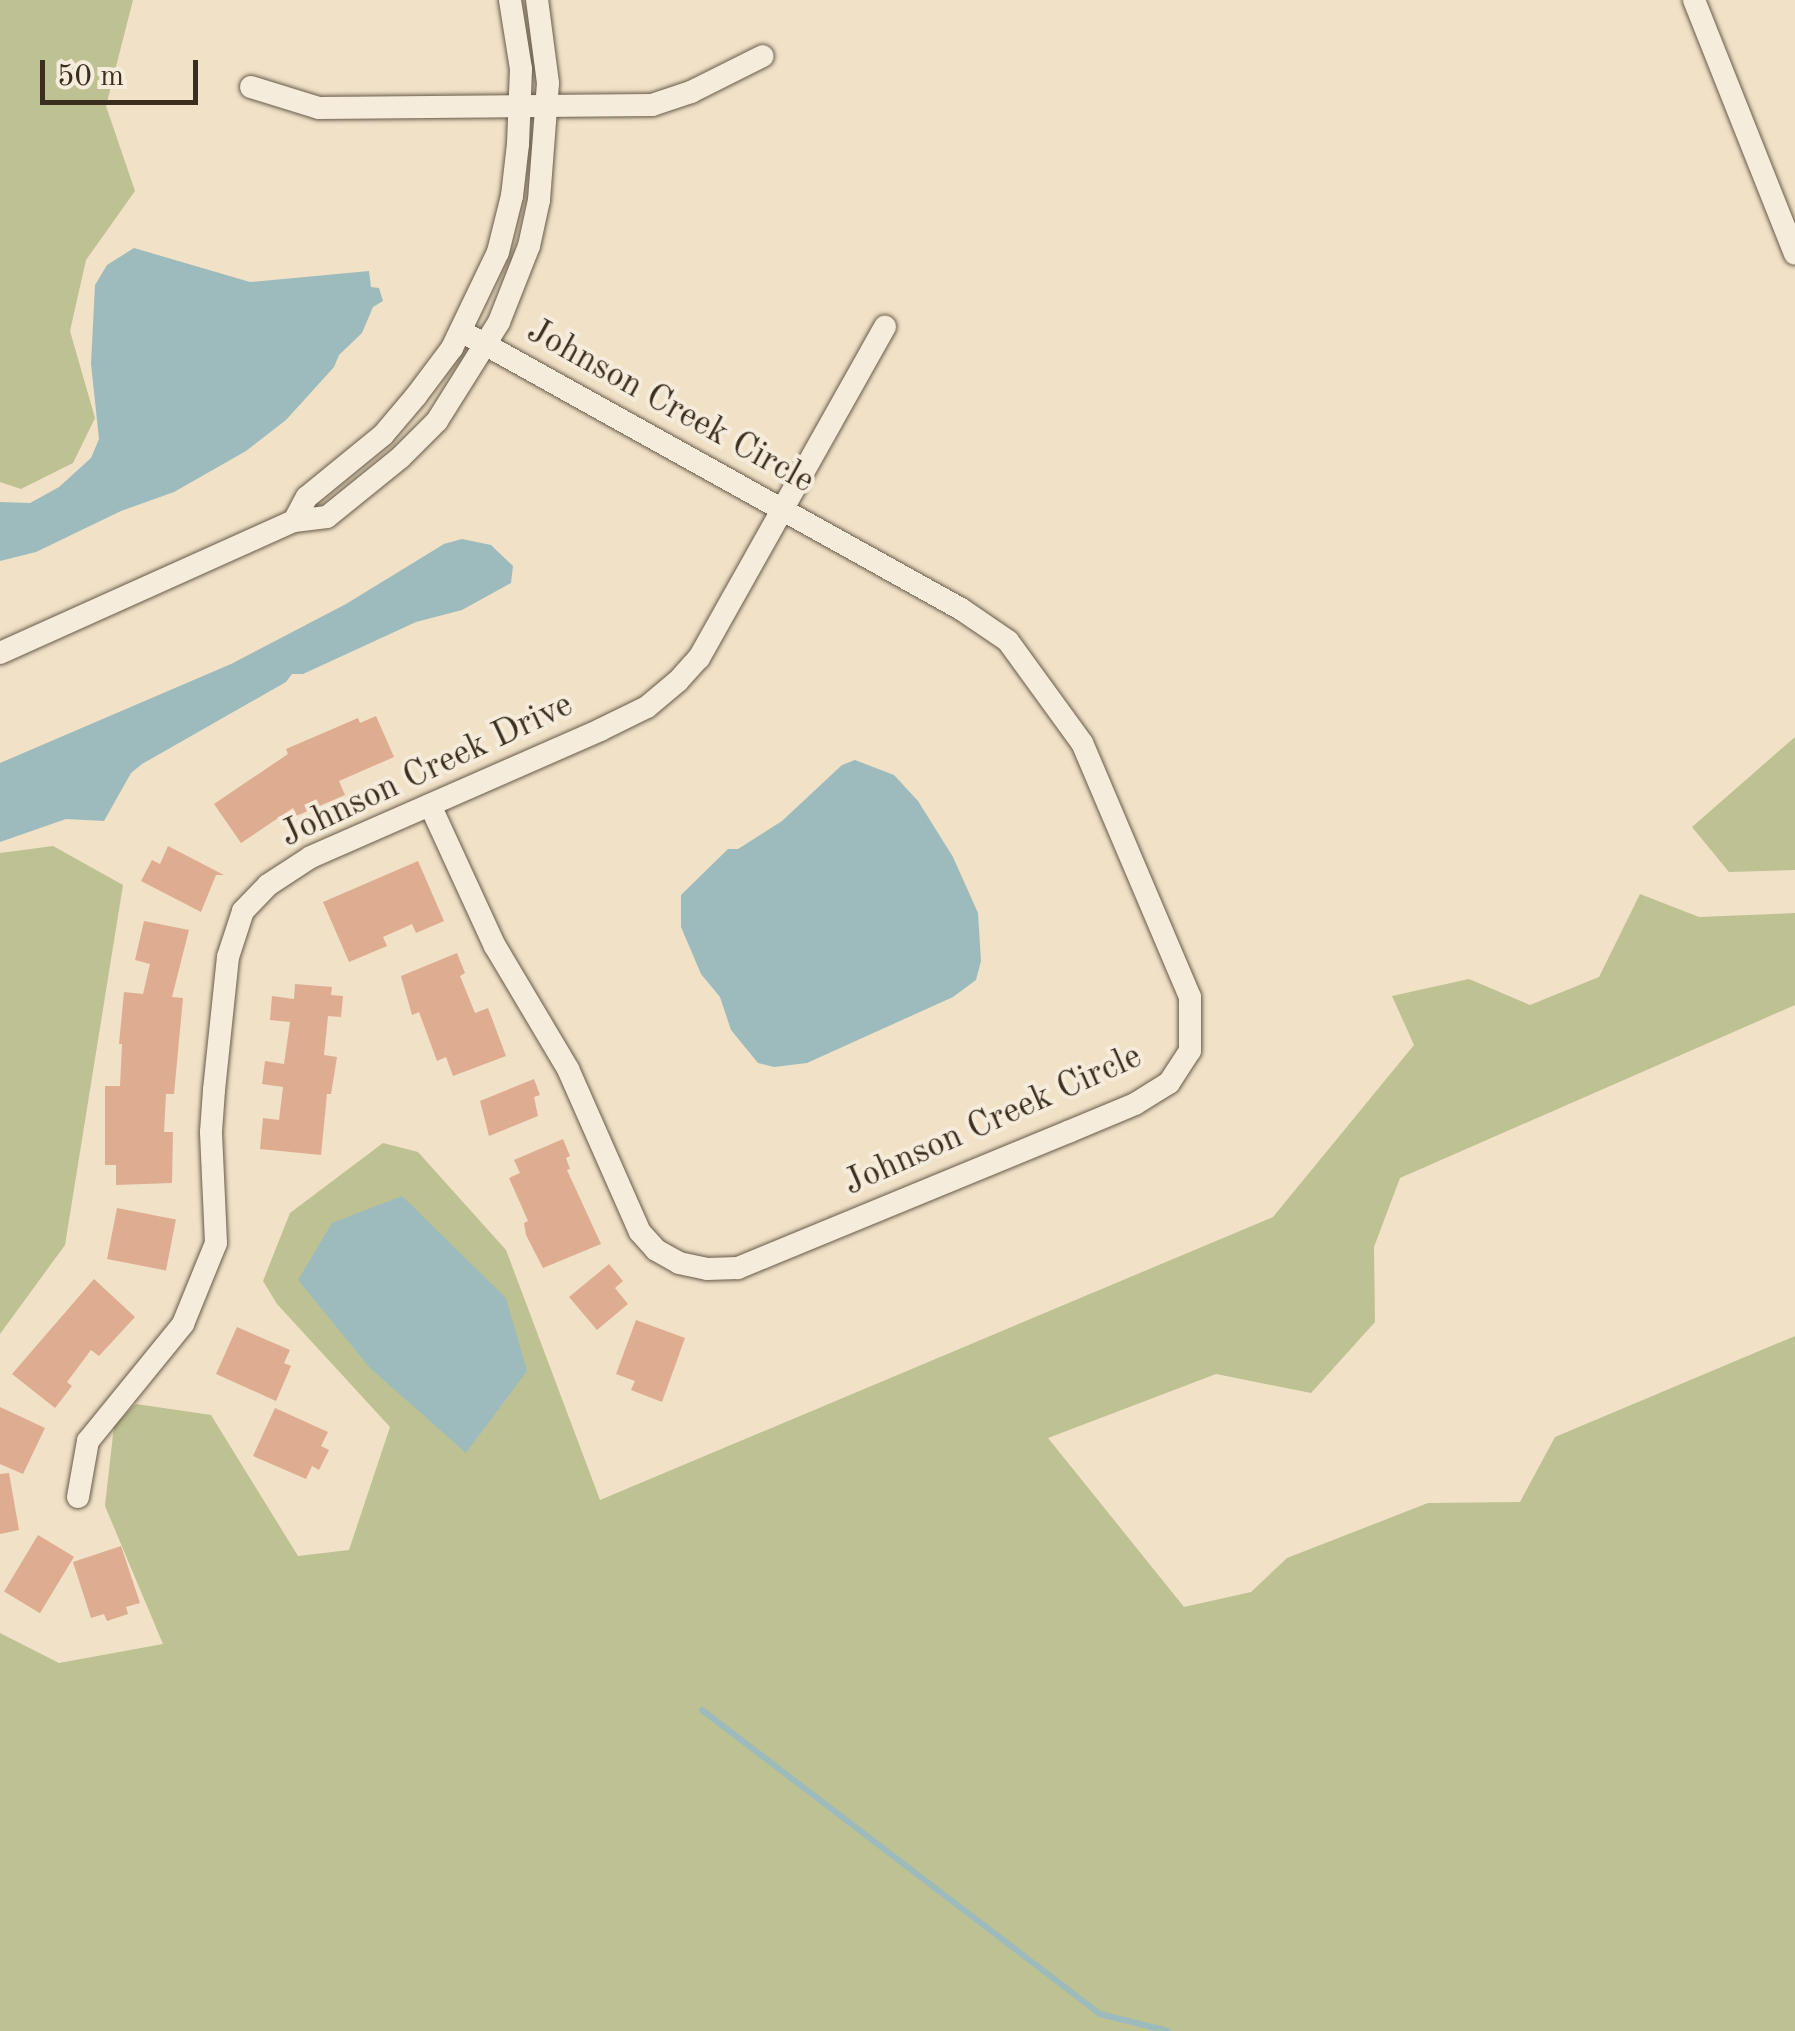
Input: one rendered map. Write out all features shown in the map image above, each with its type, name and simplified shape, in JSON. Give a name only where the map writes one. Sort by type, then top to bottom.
[{"type":"street","points":[[294,521],[307,497],[383,435],[461,331],[500,245],[512,196],[520,106],[521,69],[510,0]]},
{"type":"street","points":[[0,653],[294,521],[327,517],[401,457],[437,421],[486,345],[518,283],[540,200],[547,106],[537,0]]},
{"type":"street","points":[[1694,0],[1795,254]]},
{"type":"street","points":[[252,87],[320,108],[652,105],[690,92],[764,56]]},
{"type":"street","name":"Johnson Creek Drive","points":[[78,1496],[88,1440],[183,1324],[216,1243],[210,1132],[228,957],[243,911],[268,885],[311,857],[632,715],[678,682],[699,658],[885,326]]},
{"type":"street","name":"Johnson Creek Circle","points":[[461,331],[962,609],[1008,641],[1082,743],[1190,996],[1190,1051],[1169,1083],[1135,1104],[738,1268],[708,1269],[679,1263]]},
{"type":"street","points":[[430,805],[502,958],[568,1069],[640,1232],[656,1250],[679,1263],[672,1286]]},
{"type":"green space","points":[[0,0],[133,0],[106,106],[135,191],[86,260],[70,331],[95,418],[73,463],[21,489],[0,482]]},
{"type":"green space","points":[[1795,737],[1795,870],[1729,872],[1692,827]]},
{"type":"green space","points":[[53,846],[123,885],[65,1245],[0,1334],[0,853]]},
{"type":"green space","points":[[1640,894],[1699,917],[1795,913],[1795,1005],[1400,1178],[1374,1247],[1375,1322],[1311,1393],[1216,1374],[1048,1438],[1184,1607],[1251,1592],[1287,1558],[1428,1503],[1520,1502],[1555,1437],[1795,1336],[1795,2031],[0,2031],[0,1633],[59,1663],[163,1644],[105,1506],[114,1426],[136,1404],[211,1415],[298,1556],[349,1550],[390,1427],[277,1304],[263,1281],[290,1213],[383,1143],[418,1152],[506,1250],[600,1500],[1273,1217],[1414,1045],[1392,996],[1469,979],[1530,1005],[1599,977]]},
{"type":"water","points":[[134,248],[250,282],[369,271],[371,287],[379,288],[383,301],[373,307],[362,333],[286,420],[246,451],[174,492],[121,511],[36,552],[0,561],[0,502],[30,503],[59,487],[91,458],[99,439],[91,364],[95,285],[107,265]]},
{"type":"water","points":[[462,539],[491,545],[513,566],[511,583],[462,610],[416,622],[303,674],[292,674],[286,682],[142,764],[131,773],[104,821],[66,819],[0,842],[0,763],[231,664],[346,604],[444,544]]},
{"type":"water","points":[[855,760],[894,775],[918,801],[953,857],[978,913],[981,961],[976,980],[953,997],[807,1063],[774,1067],[758,1063],[731,1030],[720,997],[701,974],[681,927],[681,895],[728,849],[738,849],[782,821],[842,765]]},
{"type":"water","points":[[402,1196],[506,1298],[527,1371],[466,1453],[370,1368],[298,1280],[332,1223]]},
{"type":"building","points":[[376,716],[394,757],[339,781],[345,795],[296,816],[293,808],[241,843],[214,804],[288,754],[286,749],[358,718],[360,723]]},
{"type":"building","points":[[168,846],[224,875],[216,875],[201,912],[141,881],[152,860],[160,864]]},
{"type":"building","points":[[418,861],[444,921],[416,933],[412,924],[383,937],[387,946],[349,962],[323,902]]},
{"type":"building","points":[[144,921],[189,930],[172,997],[183,998],[174,1094],[166,1094],[164,1132],[173,1132],[172,1183],[116,1185],[116,1165],[105,1165],[105,1086],[120,1086],[124,992],[143,994],[150,964],[135,960]]},
{"type":"building","points":[[457,953],[465,973],[460,976],[475,1013],[488,1008],[506,1056],[453,1076],[446,1057],[437,1061],[419,1012],[412,1015],[401,976]]},
{"type":"building","points":[[295,984],[332,987],[331,995],[343,996],[341,1017],[328,1016],[324,1055],[337,1057],[331,1094],[327,1094],[321,1155],[260,1149],[263,1118],[279,1120],[283,1087],[262,1084],[265,1061],[284,1064],[290,1022],[270,1020],[272,996],[294,999]]},
{"type":"building","points":[[534,1079],[540,1095],[534,1097],[538,1116],[489,1136],[480,1101]]},
{"type":"building","points":[[563,1139],[570,1156],[566,1158],[570,1169],[567,1170],[601,1244],[543,1268],[526,1235],[524,1223],[528,1221],[509,1178],[520,1173],[514,1160]]},
{"type":"building","points":[[117,1208],[176,1219],[166,1270],[107,1259]]},
{"type":"building","points":[[609,1264],[623,1281],[615,1288],[628,1304],[597,1330],[569,1297]]},
{"type":"building","points":[[94,1279],[135,1317],[99,1356],[91,1350],[67,1382],[72,1386],[55,1408],[12,1374]]},
{"type":"building","points":[[636,1320],[685,1338],[662,1402],[631,1390],[635,1381],[616,1374]]},
{"type":"building","points":[[237,1327],[290,1350],[284,1363],[291,1366],[276,1401],[216,1374]]},
{"type":"building","points":[[0,1407],[45,1428],[23,1474],[0,1464]]},
{"type":"building","points":[[275,1408],[328,1432],[321,1446],[329,1450],[319,1470],[312,1466],[306,1479],[253,1456]]},
{"type":"building","points":[[9,1473],[19,1530],[0,1534],[0,1474]]},
{"type":"building","points":[[38,1535],[74,1557],[40,1613],[4,1592]]},
{"type":"building","points":[[121,1546],[140,1603],[126,1607],[128,1614],[107,1621],[104,1614],[91,1618],[73,1562]]},
{"type":"waterway","points":[[702,1710],[1100,2014],[1168,2031]]}]
